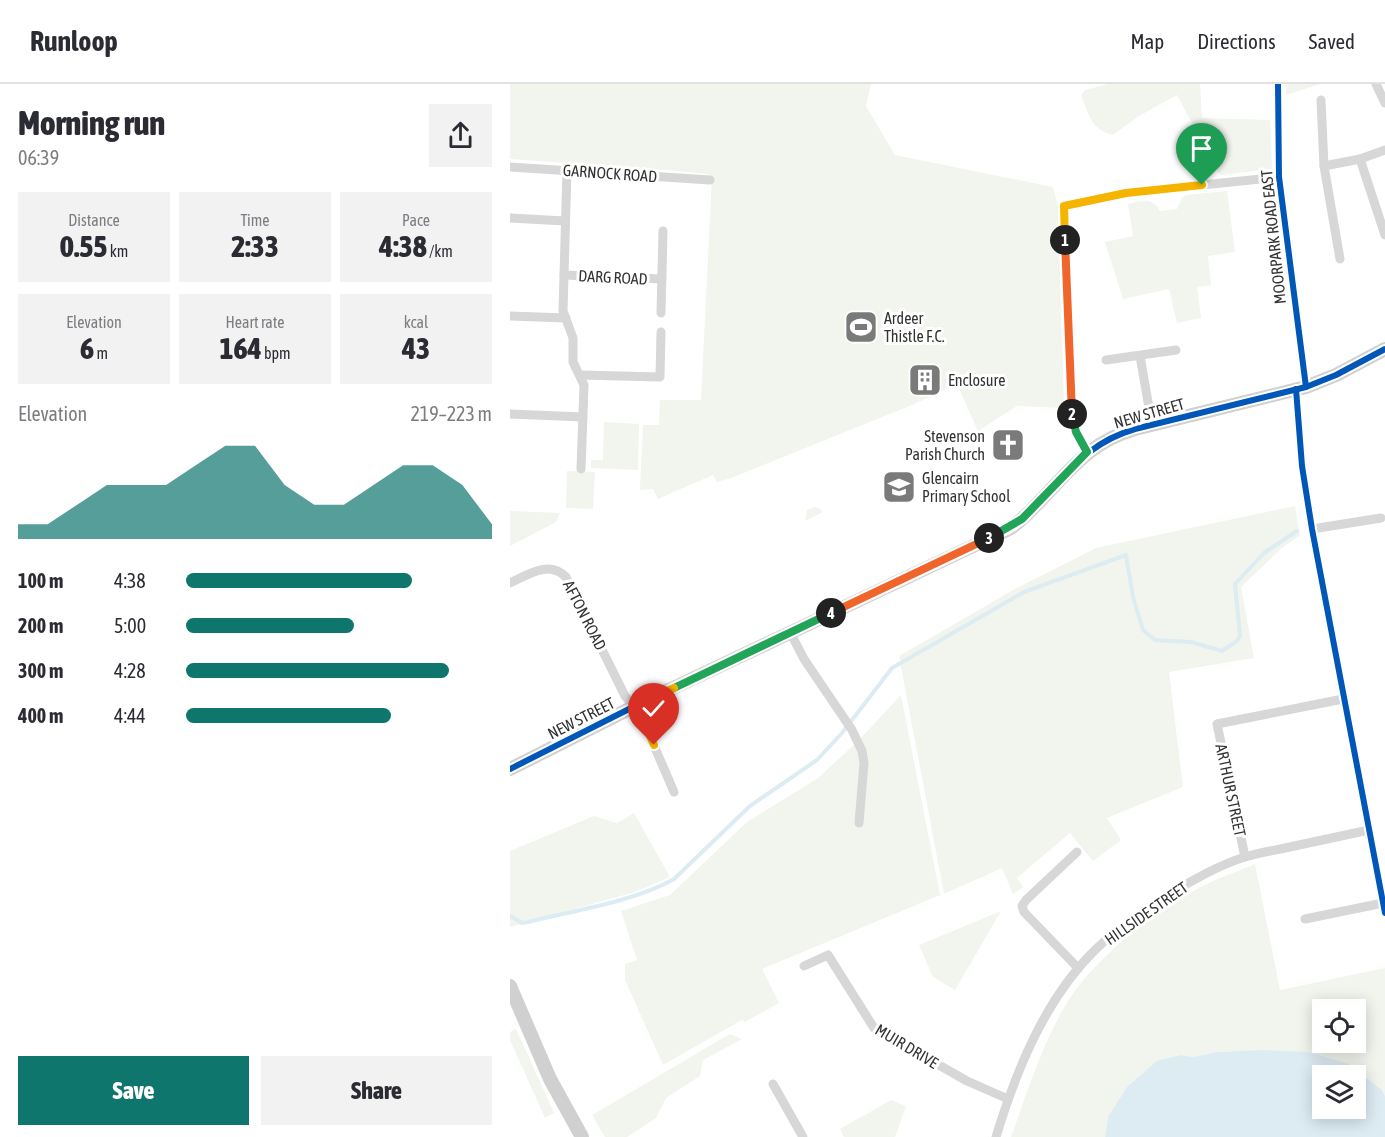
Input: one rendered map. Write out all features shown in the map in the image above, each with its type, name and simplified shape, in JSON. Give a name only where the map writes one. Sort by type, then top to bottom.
[{"type":"street","name":"MOORPARK ROAD EAST","points":[[1278,84],[1279,177],[1301,388],[1302,466],[1343,699],[1385,913]]},
{"type":"street","points":[[1376,84],[1385,103]]},
{"type":"street","points":[[1321,100],[1324,166],[1340,259]]},
{"type":"street","points":[[1324,166],[1360,159],[1385,150]]},
{"type":"street","points":[[1360,159],[1385,235]]},
{"type":"street","name":"GARNOCK ROAD","points":[[510,166],[710,180]]},
{"type":"street","name":"DARG ROAD","points":[[567,170],[563,311],[573,338],[573,362],[584,385],[581,469]]},
{"type":"street","name":"MOORPARK ROAD EAST","points":[[1087,452],[1076,432],[1073,419],[1064,206],[1126,193],[1279,177]]},
{"type":"street","points":[[510,218],[565,221]]},
{"type":"street","name":"DARG ROAD","points":[[661,313],[663,231]]},
{"type":"street","name":"DARG ROAD","points":[[564,275],[662,279]]},
{"type":"street","points":[[510,316],[566,318]]},
{"type":"street","points":[[580,375],[660,377],[661,332]]},
{"type":"street","name":"NEW STREET","points":[[510,769],[635,706],[1015,525],[1087,452],[1120,433],[1301,388],[1336,375],[1385,349]]},
{"type":"street","points":[[1106,360],[1176,350]]},
{"type":"street","points":[[1140,356],[1152,424]]},
{"type":"street","points":[[510,414],[583,417]]},
{"type":"street","points":[[1312,529],[1381,518]]},
{"type":"street","name":"AFTON ROAD","points":[[510,583],[548,568],[560,571],[566,577],[625,696],[640,713],[674,792]]},
{"type":"street","points":[[790,632],[804,659],[847,720],[862,751],[864,763],[859,823]]},
{"type":"street","name":"ARTHUR STREET","points":[[1245,857],[1217,724],[1343,699]]},
{"type":"street","name":"HILLSIDE STREET","points":[[996,1137],[1008,1099],[1038,1030],[1078,968],[1116,931],[1194,879],[1245,857],[1369,830]]},
{"type":"street","points":[[1077,852],[1022,906],[1024,912],[1078,968]]},
{"type":"street","points":[[1305,919],[1383,903]]},
{"type":"street","name":"MUIR DRIVE","points":[[804,966],[828,956],[874,1028],[967,1081],[1008,1099]]},
{"type":"street","points":[[510,986],[550,1079],[582,1137]]},
{"type":"street","points":[[773,1084],[803,1137]]},
{"type":"shaded area","points":[[510,84],[871,84],[866,106],[895,155],[1053,187],[1058,206],[1064,408],[1017,406],[978,431],[957,384],[912,405],[731,478],[717,482],[713,475],[658,499],[653,489],[640,490],[643,425],[659,425],[660,400],[701,400],[712,177],[707,174],[679,171],[510,159]]},
{"type":"shaded area","points":[[1108,84],[1200,84],[1202,118],[1270,120],[1272,169],[1220,175],[1177,95],[1139,116],[1113,135],[1106,133],[1095,125],[1081,95],[1085,90]]},
{"type":"shaded area","points":[[1286,84],[1320,84],[1286,95]]},
{"type":"shaded area","points":[[1227,191],[1235,252],[1208,256],[1211,285],[1197,287],[1201,318],[1177,323],[1169,289],[1123,299],[1105,242],[1133,236],[1128,204],[1150,201],[1160,211],[1177,209],[1186,195]]},
{"type":"shaded area","points":[[604,422],[639,424],[638,470],[591,468],[591,460],[603,460]]},
{"type":"shaded area","points":[[567,471],[595,472],[593,509],[566,508]]},
{"type":"shaded area","points":[[1295,506],[1300,535],[1282,548],[1241,587],[1254,658],[1169,672],[1183,787],[1107,818],[1121,840],[1093,861],[1070,833],[1017,878],[1023,887],[1013,894],[1002,868],[944,894],[899,656],[1015,589],[1096,548]]},
{"type":"shaded area","points":[[815,507],[823,512],[805,521],[807,510]]},
{"type":"shaded area","points":[[510,511],[560,513],[556,522],[510,546]]},
{"type":"shaded area","points":[[901,695],[940,895],[762,969],[779,1003],[743,1023],[744,1020],[740,1021],[663,1065],[625,980],[625,964],[637,960],[621,911],[670,895],[747,822],[818,778],[858,741]]},
{"type":"shaded area","points":[[634,813],[670,877],[635,892],[510,927],[510,851],[594,816],[617,823]]},
{"type":"shaded area","points":[[1255,864],[1280,990],[1385,968],[1385,1096],[1382,1090],[1366,1077],[1366,1065],[1350,1065],[1260,1050],[1217,1052],[1193,1057],[1181,1055],[1108,1117],[1105,1137],[1011,1137],[1049,1038],[1065,1006],[1077,989],[1106,955],[1142,925],[1179,900],[1218,879]]},
{"type":"shaded area","points":[[1001,911],[955,990],[933,977],[919,945]]},
{"type":"shaded area","points":[[516,1029],[554,1113],[545,1118],[510,1040],[510,1032]]},
{"type":"shaded area","points":[[730,1034],[742,1039],[703,1060],[700,1076],[666,1098],[656,1118],[627,1137],[605,1137],[592,1115]]},
{"type":"shaded area","points":[[1259,1050],[1308,1052],[1349,1064],[1312,1065],[1312,1119],[1366,1119],[1366,1077],[1382,1090],[1385,1096],[1385,1137],[1105,1137],[1108,1117],[1127,1087],[1157,1061],[1181,1055],[1193,1057],[1217,1052]]},
{"type":"shaded area","points":[[891,1100],[906,1106],[895,1137],[844,1137],[840,1129]]},
{"type":"waterway","points":[[510,916],[522,923],[528,922],[623,899],[659,887],[674,879],[750,806],[817,760],[842,733],[892,668],[1024,592],[1126,555],[1133,597],[1143,630],[1155,640],[1191,642],[1222,651],[1237,641],[1240,636],[1235,584],[1264,553],[1297,531]]},
{"type":"cycle path","points":[[1278,84],[1279,177],[1306,387]]},
{"type":"cycle path","points":[[510,769],[635,706],[1009,529],[1018,523],[1082,458],[1106,441],[1135,429],[1306,387],[1336,375],[1385,349]]},
{"type":"cycle path","points":[[1296,389],[1302,466],[1312,529],[1385,913]]},
{"type":"place","name":"Ardeer Thistle F.C.","points":[[861,327]]},
{"type":"place","name":"Enclosure","points":[[925,380]]},
{"type":"place","name":"Stevenson Parish Church","points":[[1008,445]]},
{"type":"place","name":"Glencairn Primary School","points":[[899,487]]},
{"type":"route","points":[[654,745],[635,706],[1009,529],[1022,519],[1087,452],[1076,432],[1073,419],[1064,206],[1126,193],[1202,185]]}]
